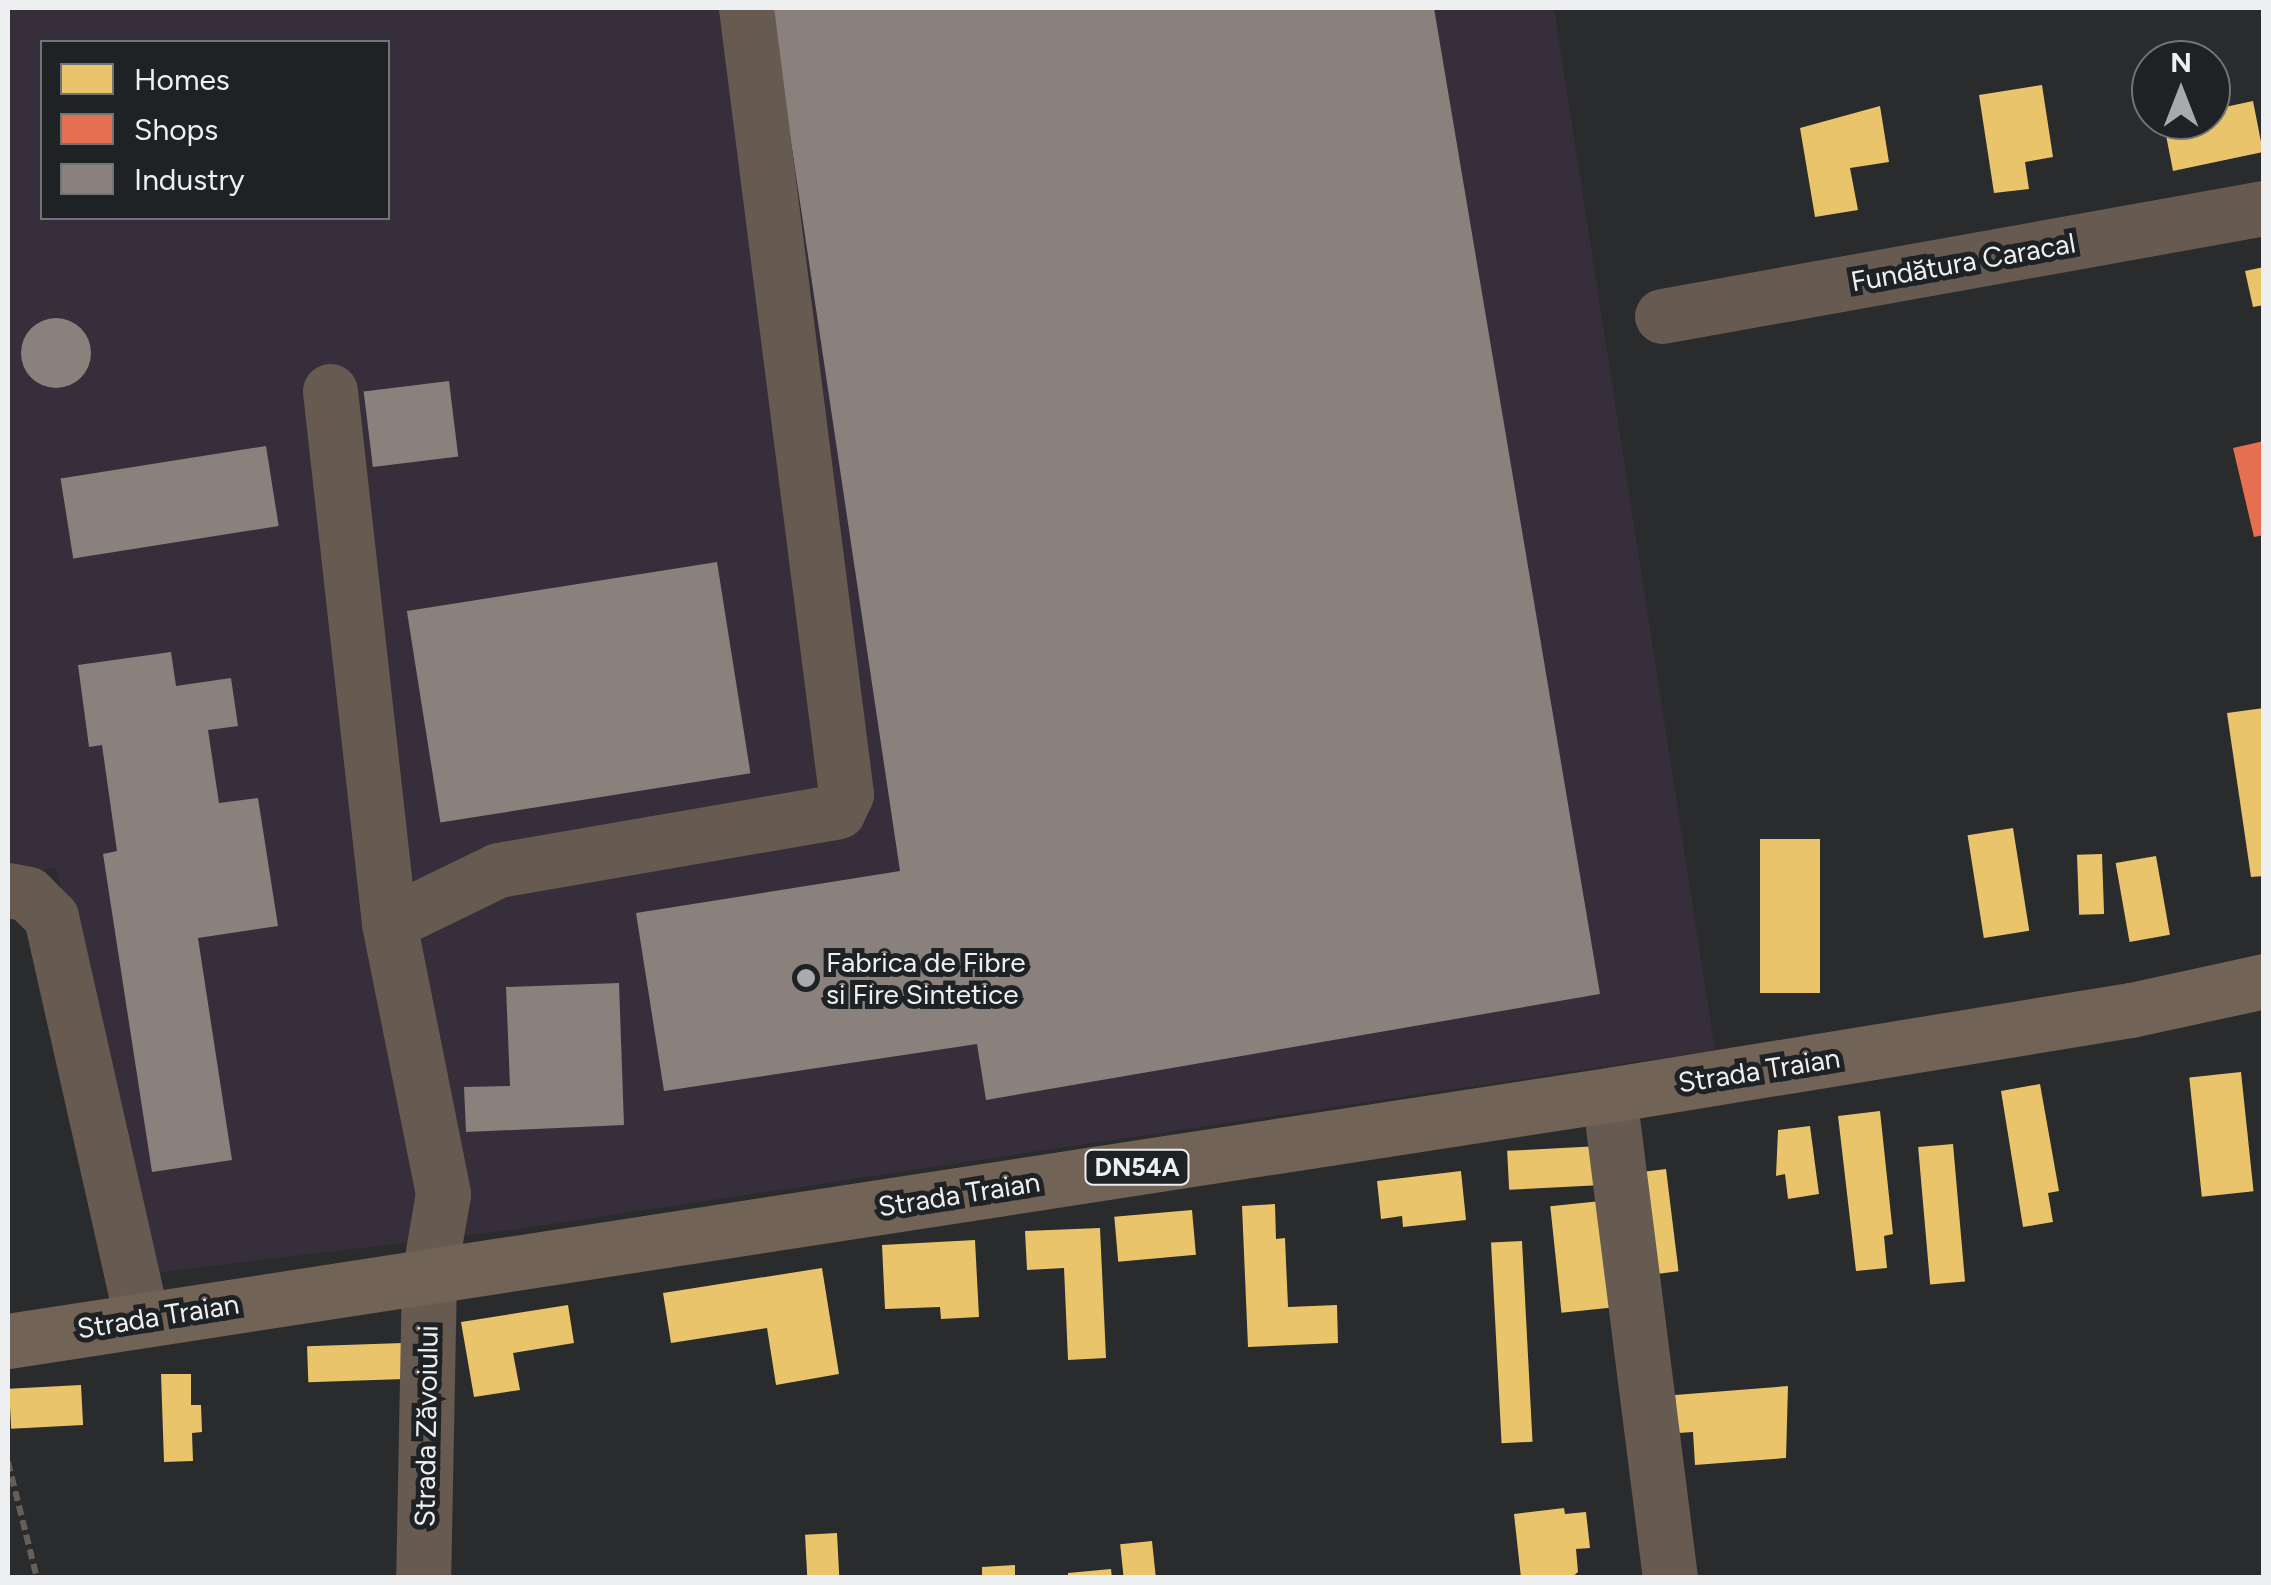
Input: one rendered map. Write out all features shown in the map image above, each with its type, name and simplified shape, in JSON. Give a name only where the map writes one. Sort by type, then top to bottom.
[{"type":"main road","name":"Strada Traian","points":[[8,1340],[1608,1095],[2131,1010],[2264,981]]},
{"type":"street","points":[[389,922],[498,870],[838,811],[846,794],[746,8]]},
{"type":"street","name":"Fundătura Caracal","points":[[1662,316],[2264,208]]},
{"type":"street","name":"Strada Zăvoiului","points":[[330,391],[389,922],[443,1194],[428,1275],[422,1578]]},
{"type":"street","points":[[8,890],[28,894],[51,917],[141,1317]]},
{"type":"street","points":[[1608,1095],[1670,1578]]},
{"type":"path","points":[[8,1462],[36,1578]]},
{"type":"shaded area","points":[[8,8],[1554,8],[1715,1050],[519,1229],[154,1273],[56,868],[8,876]]},
{"type":"building: Homes","points":[[2042,85],[2053,157],[2025,162],[2029,189],[1994,193],[1979,95]]},
{"type":"building: Homes","points":[[2253,101],[2263,152],[2173,171],[2167,140],[2231,140],[2231,106]]},
{"type":"building: Homes","points":[[1880,106],[1889,162],[1850,168],[1858,210],[1815,217],[1800,128]]},
{"type":"building: Homes","points":[[2264,267],[2264,305],[2253,307],[2245,271]]},
{"type":"building: Homes","points":[[2264,708],[2264,876],[2251,877],[2227,713]]},
{"type":"building: Homes","points":[[2013,828],[2029,931],[1984,938],[1968,835]]},
{"type":"building: Homes","points":[[1760,839],[1820,839],[1820,993],[1760,993]]},
{"type":"building: Homes","points":[[2102,854],[2104,914],[2079,915],[2077,855]]},
{"type":"building: Homes","points":[[2156,856],[2170,935],[2130,942],[2116,863]]},
{"type":"building: Homes","points":[[2241,1072],[2254,1191],[2202,1197],[2189,1077]]},
{"type":"building: Homes","points":[[2040,1084],[2059,1191],[2048,1193],[2053,1222],[2023,1227],[2001,1091]]},
{"type":"building: Homes","points":[[1880,1111],[1893,1234],[1884,1236],[1887,1268],[1856,1271],[1838,1116]]},
{"type":"building: Homes","points":[[1810,1126],[1819,1194],[1788,1199],[1785,1174],[1776,1176],[1778,1130]]},
{"type":"building: Homes","points":[[1953,1144],[1965,1281],[1930,1285],[1918,1147]]},
{"type":"building: Homes","points":[[1600,1146],[1602,1185],[1509,1190],[1507,1151]]},
{"type":"building: Homes","points":[[1666,1169],[1679,1271],[1649,1275],[1636,1173]]},
{"type":"building: Homes","points":[[1461,1171],[1466,1220],[1403,1227],[1402,1216],[1381,1219],[1377,1181]]},
{"type":"building: Homes","points":[[1601,1201],[1612,1307],[1561,1313],[1550,1206]]},
{"type":"building: Homes","points":[[1275,1204],[1276,1239],[1285,1238],[1288,1307],[1337,1305],[1338,1343],[1248,1347],[1242,1206]]},
{"type":"building: Homes","points":[[1192,1210],[1196,1255],[1118,1262],[1114,1217]]},
{"type":"building: Homes","points":[[1100,1228],[1106,1358],[1068,1360],[1064,1268],[1027,1270],[1025,1231]]},
{"type":"building: Homes","points":[[975,1240],[979,1317],[941,1319],[940,1307],[885,1309],[882,1245]]},
{"type":"building: Homes","points":[[1522,1241],[1533,1442],[1502,1443],[1491,1243]]},
{"type":"building: Homes","points":[[822,1268],[839,1374],[776,1385],[767,1328],[671,1343],[663,1293]]},
{"type":"building: Homes","points":[[568,1305],[574,1343],[513,1353],[520,1390],[474,1397],[461,1322]]},
{"type":"building: Homes","points":[[403,1343],[404,1379],[308,1382],[307,1346]]},
{"type":"building: Homes","points":[[161,1374],[191,1374],[191,1405],[201,1405],[202,1432],[192,1433],[193,1461],[164,1462]]},
{"type":"building: Homes","points":[[81,1385],[83,1425],[11,1429],[9,1389]]},
{"type":"building: Homes","points":[[1788,1386],[1786,1458],[1695,1465],[1693,1432],[1678,1433],[1675,1395]]},
{"type":"building: Homes","points":[[1564,1508],[1565,1514],[1586,1512],[1590,1548],[1576,1549],[1578,1572],[1571,1578],[1521,1578],[1514,1514]]},
{"type":"building: Homes","points":[[837,1533],[839,1578],[807,1578],[805,1535]]},
{"type":"building: Homes","points":[[1152,1541],[1156,1578],[1124,1578],[1120,1544]]},
{"type":"building: Homes","points":[[1015,1565],[1015,1578],[982,1578],[982,1567]]},
{"type":"building: Homes","points":[[1111,1569],[1112,1578],[1068,1578],[1068,1573]]},
{"type":"building: Shops","points":[[2264,441],[2264,535],[2254,537],[2233,448]]},
{"type":"building: Industry","points":[[771,8],[1434,8],[1600,994],[986,1100],[977,1044],[664,1091],[636,913],[900,871]]},
{"type":"building: Industry","points":[[56,318],[81,328],[91,353],[81,378],[56,388],[31,378],[21,353],[31,328]]},
{"type":"building: Industry","points":[[449,381],[458,456],[373,467],[364,391]]},
{"type":"building: Industry","points":[[266,446],[279,526],[73,559],[61,479]]},
{"type":"building: Industry","points":[[717,562],[750,773],[440,822],[407,611]]},
{"type":"building: Industry","points":[[171,652],[176,686],[231,678],[238,726],[208,730],[219,803],[258,798],[278,926],[198,938],[232,1160],[152,1172],[103,854],[117,851],[102,745],[89,747],[78,665]]},
{"type":"building: Industry","points":[[619,983],[624,1125],[466,1132],[464,1087],[510,1086],[506,987]]},
{"type":"place","name":"Fabrica de Fibre si Fire Sintetice","points":[[806,978]]}]
